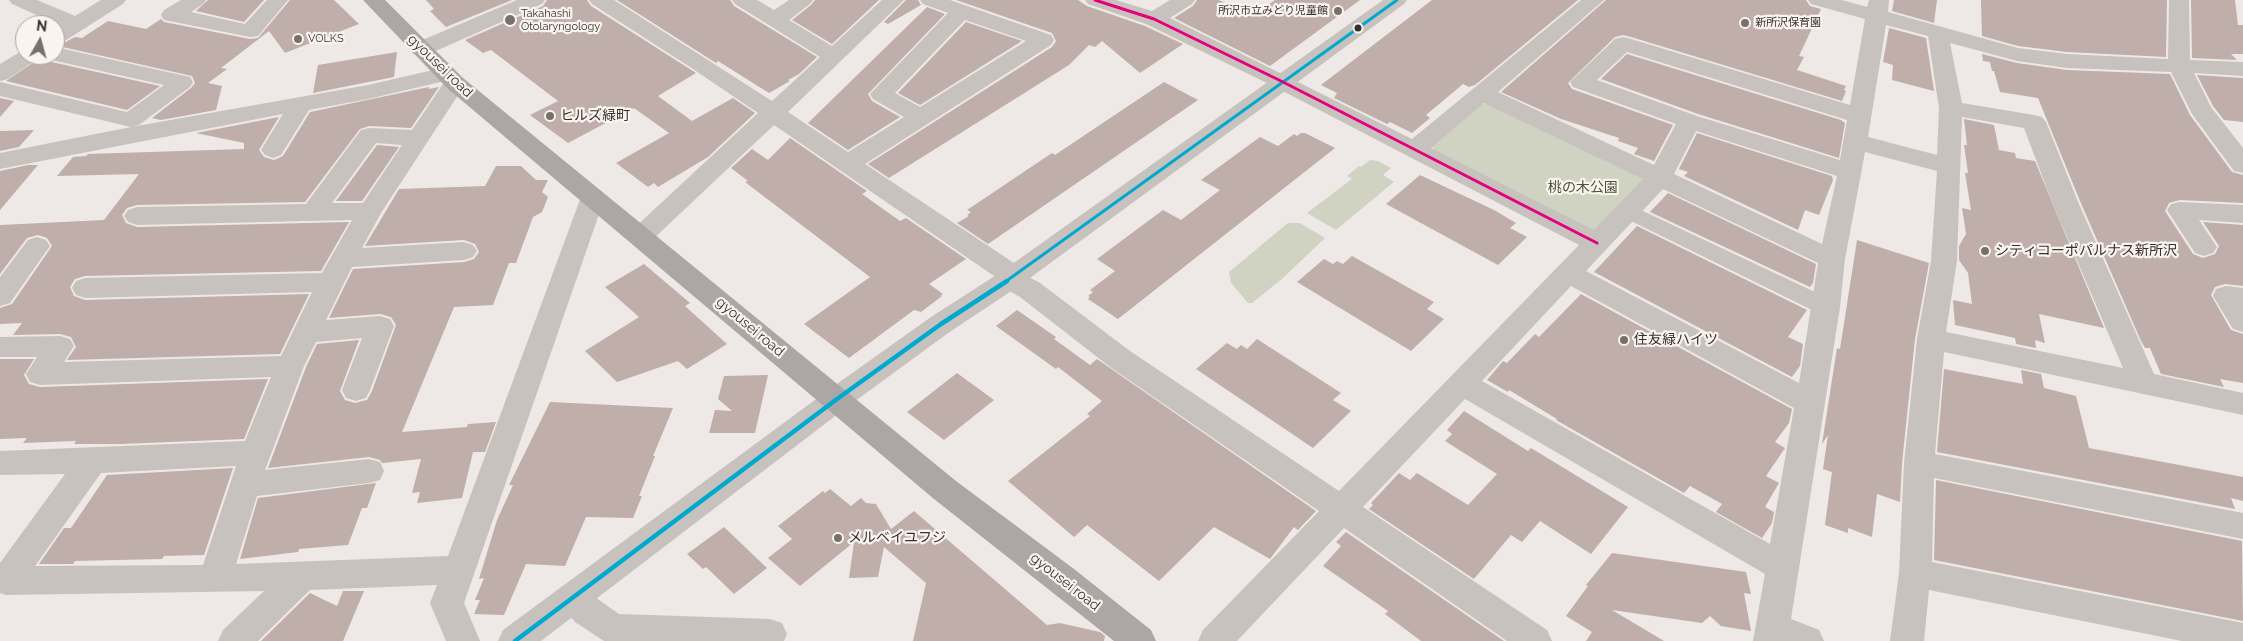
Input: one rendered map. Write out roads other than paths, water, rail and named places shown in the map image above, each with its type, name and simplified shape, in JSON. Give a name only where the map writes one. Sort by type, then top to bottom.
[{"type":"highway","name":"gyousei road","points":[[372,0],[451,79],[945,490],[1062,579],[1139,641]]},
{"type":"street","points":[[0,7],[12,0]]},
{"type":"street","points":[[19,0],[75,24]]},
{"type":"street","points":[[65,30],[116,0]]},
{"type":"street","points":[[196,0],[172,15],[250,31],[278,0]]},
{"type":"street","points":[[421,49],[535,0]]},
{"type":"street","points":[[599,0],[701,64],[846,164],[925,212],[1120,359],[1535,641]]},
{"type":"street","points":[[742,0],[833,56]]},
{"type":"street","points":[[774,20],[804,0]]},
{"type":"street","points":[[641,236],[894,0]]},
{"type":"street","points":[[846,164],[1043,40],[930,0]]},
{"type":"street","points":[[1094,0],[1154,21],[1283,82],[1597,243]]},
{"type":"street","points":[[1154,21],[1184,0]]},
{"type":"street","points":[[515,641],[837,399],[941,324],[1012,277],[1397,0]]},
{"type":"street","points":[[1415,149],[1484,94],[1594,0]]},
{"type":"street","points":[[1818,0],[1878,8],[1938,34],[2017,54],[2045,59],[2243,69]]},
{"type":"street","points":[[2179,0],[2179,66],[2200,109],[2243,165]]},
{"type":"street","points":[[1807,641],[1771,634],[1826,307],[1832,259],[1858,129],[1878,8]]},
{"type":"street","points":[[920,117],[881,94],[962,11]]},
{"type":"street","points":[[1907,641],[1915,574],[1919,463],[1931,340],[1944,261],[1949,166],[1951,108],[1938,34]]},
{"type":"street","points":[[1850,172],[1689,121],[1581,82],[1623,44],[1858,129],[1949,166]]},
{"type":"street","points":[[65,56],[182,82],[131,120],[113,138]]},
{"type":"street","points":[[0,74],[15,64]]},
{"type":"street","points":[[0,161],[113,138],[451,79]]},
{"type":"street","points":[[215,580],[255,453],[290,366],[343,258],[370,211],[418,138],[451,79]]},
{"type":"street","points":[[0,89],[131,120]]},
{"type":"street","points":[[1484,94],[1832,259]]},
{"type":"street","points":[[273,150],[302,104]]},
{"type":"street","points":[[1951,108],[2034,122],[2065,202],[2144,384]]},
{"type":"street","points":[[1215,641],[1660,177],[1689,121]]},
{"type":"street","points":[[313,212],[369,135],[418,138]]},
{"type":"street","points":[[463,641],[447,603],[593,197]]},
{"type":"street","points":[[2204,247],[2180,210],[2243,214]]},
{"type":"street","points":[[137,216],[370,211]]},
{"type":"street","points":[[1628,211],[1826,307]]},
{"type":"street","points":[[0,296],[37,246]]},
{"type":"street","points":[[343,258],[464,251]]},
{"type":"street","points":[[1568,273],[1809,402]]},
{"type":"street","points":[[85,288],[330,282]]},
{"type":"street","points":[[2243,298],[2226,296],[2243,322]]},
{"type":"street","points":[[307,332],[380,326],[356,390]]},
{"type":"street","points":[[1931,340],[2243,404]]},
{"type":"street","points":[[0,347],[60,346],[40,374],[290,366]]},
{"type":"street","points":[[1462,383],[1782,568]]},
{"type":"street","points":[[0,463],[92,461],[255,453]]},
{"type":"street","points":[[3,586],[92,461]]},
{"type":"street","points":[[1919,463],[2243,526]]},
{"type":"street","points":[[245,485],[369,471]]},
{"type":"street","points":[[3,586],[458,570]]},
{"type":"street","points":[[1915,574],[2243,638]]},
{"type":"street","points":[[235,641],[303,575]]},
{"type":"street","points":[[574,597],[587,611],[613,629],[770,634]]},
{"type":"place","name":"所沢市立みどり児童館","points":[[1338,11]]},
{"type":"place","name":"Takahashi Otolaryngology","points":[[510,20]]},
{"type":"place","name":"新所沢保育園","points":[[1745,23]]},
{"type":"place","name":"VOLKS","points":[[298,39]]},
{"type":"place","name":"ヒルズ緑町","points":[[550,116]]},
{"type":"place","name":"シティコーポパルナス新所沢","points":[[1985,251]]},
{"type":"place","name":"住友緑ハイツ","points":[[1624,340]]},
{"type":"place","name":"メルベイユフジ","points":[[838,538]]},
{"type":"park label","name":"桃の木公園","points":[[1583,188]]}]
